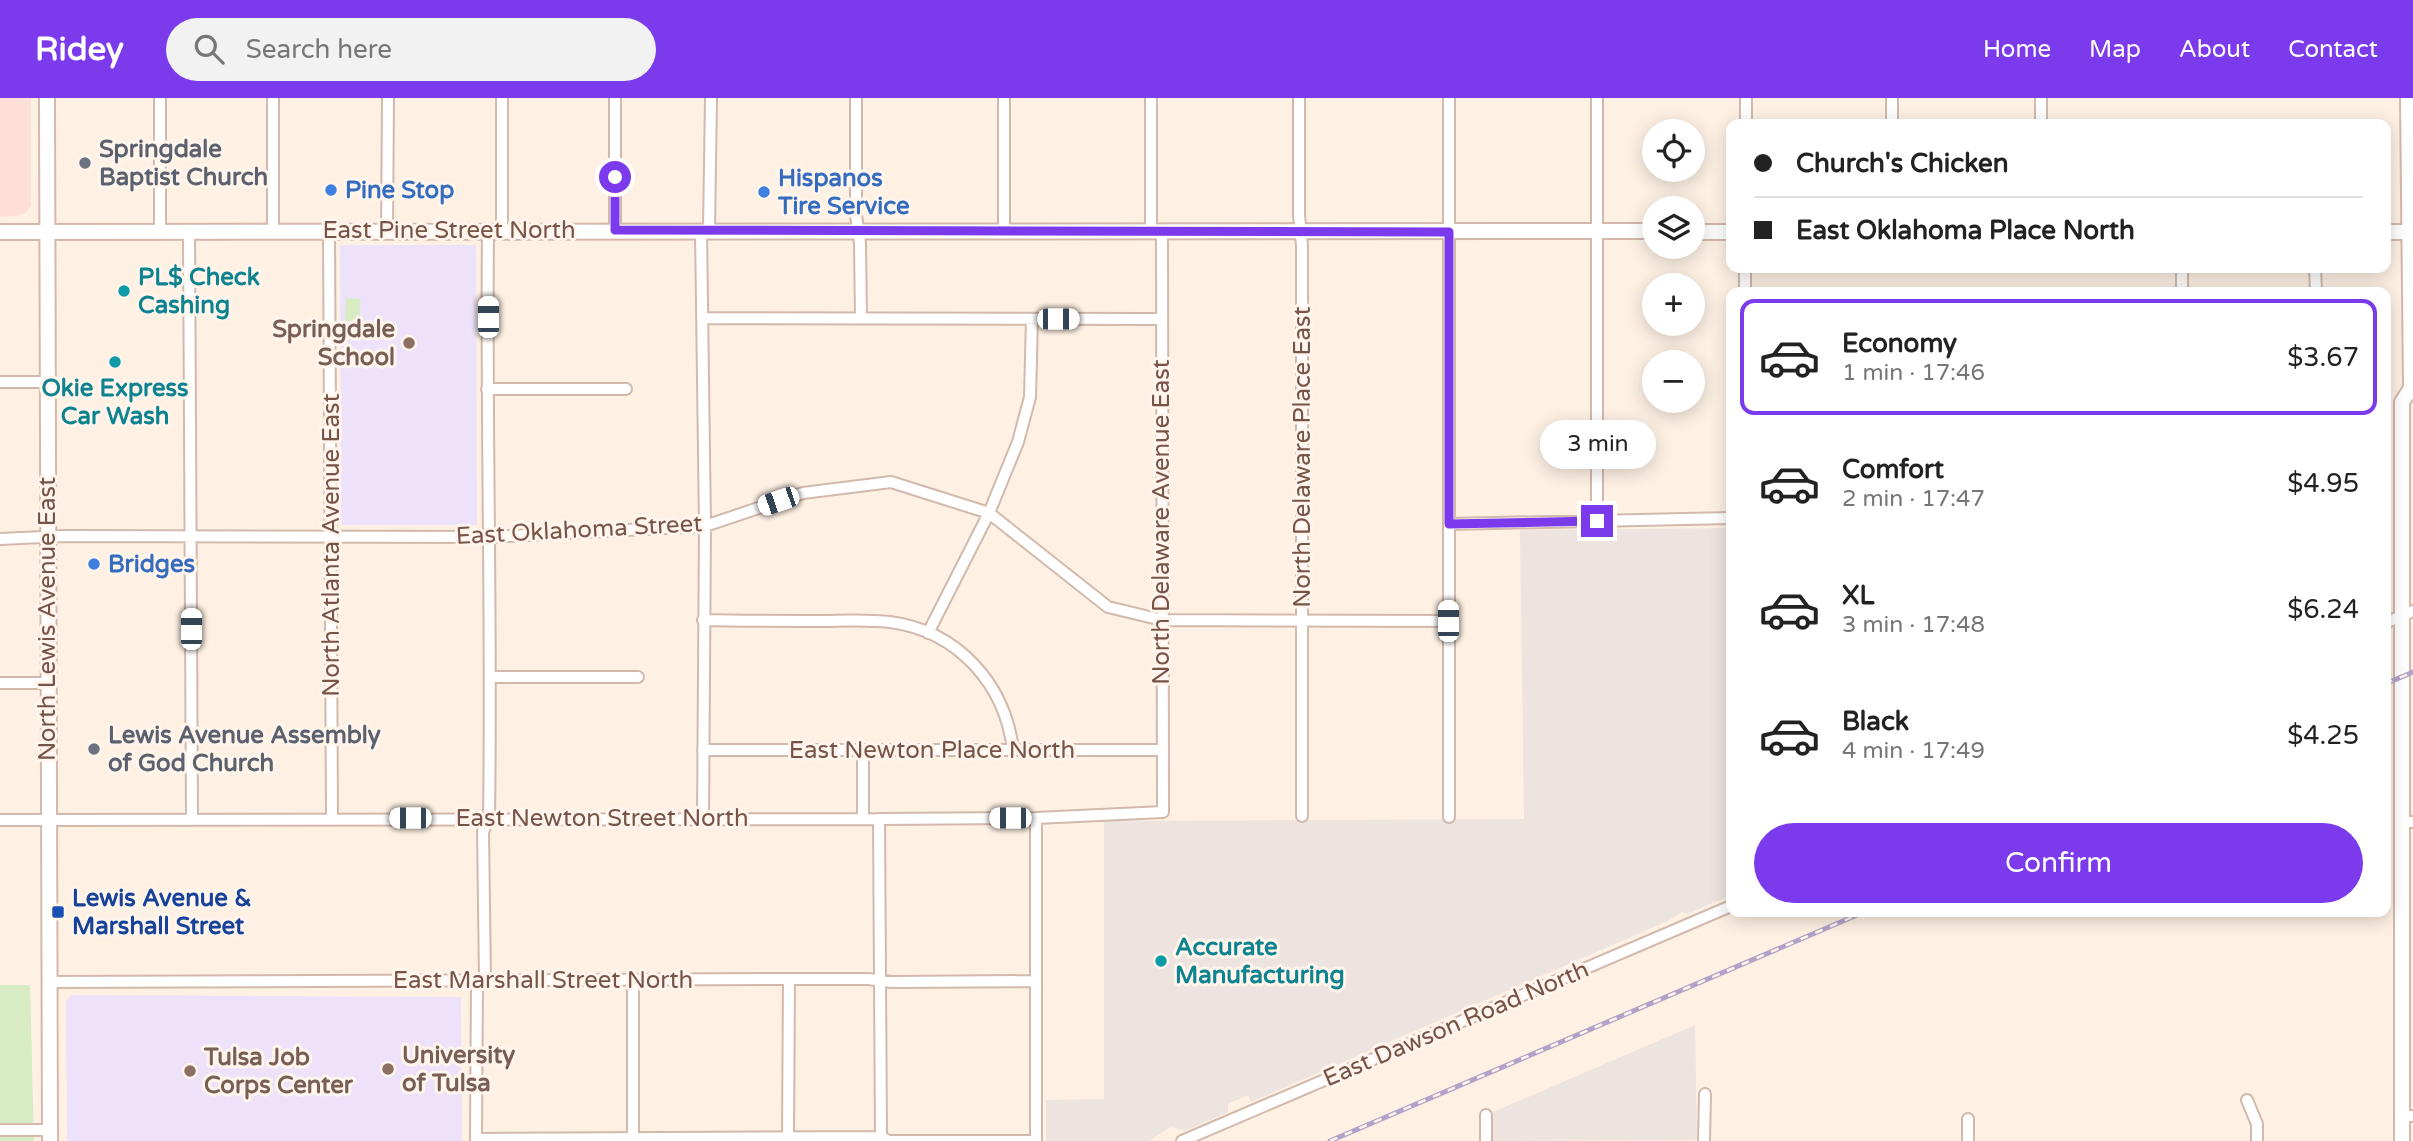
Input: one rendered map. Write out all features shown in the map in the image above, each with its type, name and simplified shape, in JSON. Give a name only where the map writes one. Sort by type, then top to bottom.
[{"type":"main road","name":"North Lewis Avenue East","points":[[47,98],[50,1135]]},
{"type":"main road","points":[[2402,1141],[2408,1116],[2408,500],[2402,402],[2412,390],[2409,98]]},
{"type":"main road","name":"East Pine Street North","points":[[0,232],[1642,231]]},
{"type":"main road","points":[[1705,232],[1726,232]]},
{"type":"main road","points":[[2391,232],[2411,232]]},
{"type":"street","points":[[160,98],[160,231]]},
{"type":"street","points":[[273,230],[274,98]]},
{"type":"street","points":[[387,231],[388,98]]},
{"type":"street","points":[[502,98],[487,389],[491,677],[489,818],[483,832],[476,1139],[789,1136],[1036,1141],[1036,818]]},
{"type":"street","points":[[615,98],[615,230]]},
{"type":"street","points":[[703,819],[705,527],[702,318],[710,98]]},
{"type":"street","points":[[856,98],[861,318]]},
{"type":"street","points":[[1004,98],[1004,231]]},
{"type":"street","name":"North Delaware Avenue East","points":[[1151,98],[1161,319],[1163,812]]},
{"type":"street","name":"North Delaware Place East","points":[[1299,98],[1302,816]]},
{"type":"street","points":[[1449,98],[1449,817]]},
{"type":"street","points":[[1597,98],[1597,521]]},
{"type":"street","points":[[1746,98],[1746,119]]},
{"type":"street","points":[[1892,98],[1892,119]]},
{"type":"street","points":[[2041,98],[2041,119]]},
{"type":"street","name":"North Atlanta Avenue East","points":[[329,230],[332,818]]},
{"type":"street","points":[[189,231],[192,819]]},
{"type":"street","points":[[702,318],[1161,319]]},
{"type":"street","points":[[928,633],[989,513],[1027,418],[1032,376],[1032,319]]},
{"type":"street","points":[[0,382],[47,382]]},
{"type":"street","points":[[487,389],[626,389]]},
{"type":"street","name":"East Oklahoma Street","points":[[0,539],[191,536],[488,537],[705,527],[803,493],[891,482],[989,513],[1108,607],[1162,620],[1448,621]]},
{"type":"street","points":[[1449,524],[1726,518]]},
{"type":"street","points":[[2391,621],[2408,614]]},
{"type":"street","points":[[703,620],[889,621],[928,633],[958,649],[993,686],[1010,727],[1013,750]]},
{"type":"street","points":[[491,677],[638,677]]},
{"type":"street","points":[[0,684],[48,683]]},
{"type":"street","name":"East Newton Place North","points":[[703,750],[1162,750]]},
{"type":"street","points":[[863,750],[863,819]]},
{"type":"street","name":"East Newton Street North","points":[[0,820],[879,820],[1036,818],[1163,812]]},
{"type":"street","points":[[879,820],[879,981],[886,1139]]},
{"type":"street","name":"East Dawson Road North","points":[[1181,1141],[1726,908]]},
{"type":"street","points":[[789,979],[789,1136]]},
{"type":"street","name":"East Marshall Street North","points":[[49,982],[789,979],[1036,981]]},
{"type":"street","points":[[633,980],[633,1138]]},
{"type":"street","points":[[1704,1094],[1704,1141]]},
{"type":"street","points":[[2247,1100],[2257,1124],[2257,1141]]},
{"type":"street","points":[[1486,1115],[1486,1141]]},
{"type":"street","points":[[1968,1119],[1968,1141]]},
{"type":"street","points":[[0,1130],[50,1135]]},
{"type":"shaded area","points":[[0,98],[31,98],[31,205],[26,213],[17,216],[0,217]]},
{"type":"shaded area","name":"Springdale School","points":[[340,245],[476,245],[477,525],[341,525]]},
{"type":"shaded area","points":[[1726,528],[1726,897],[1687,914],[1682,912],[1668,921],[1251,1102],[1248,1095],[1228,1104],[1228,1112],[1185,1131],[1171,1127],[1149,1141],[1046,1141],[1046,1100],[1104,1099],[1104,821],[1524,819],[1520,530]]},
{"type":"shaded area","name":"Tulsa Job Corps Center","points":[[71,995],[461,997],[462,1141],[67,1141],[66,1001]]},
{"type":"shaded area","points":[[1695,1025],[1697,1140],[1493,1141],[1493,1112]]},
{"type":"green space","points":[[346,298],[360,299],[360,321],[345,321]]},
{"type":"green space","points":[[0,985],[30,985],[34,1141],[0,1141]]},
{"type":"railway","points":[[2391,681],[2413,672]]},
{"type":"railway","points":[[1330,1141],[1852,917]]},
{"type":"place","name":"Springdale Baptist Church","points":[[85,163]]},
{"type":"place","name":"Pine Stop","points":[[331,190]]},
{"type":"place","name":"Hispanos Tire Service","points":[[764,192]]},
{"type":"place","name":"PL$ Check Cashing","points":[[124,291]]},
{"type":"place","name":"Springdale School","points":[[409,343]]},
{"type":"place","name":"Okie Express Car Wash","points":[[115,362]]},
{"type":"place","name":"Bridges","points":[[94,564]]},
{"type":"place","name":"Lewis Avenue Assembly of God Church","points":[[94,749]]},
{"type":"place","name":"Lewis Avenue & Marshall Street","points":[[58,912]]},
{"type":"place","name":"Accurate Manufacturing","points":[[1161,961]]},
{"type":"place","name":"University of Tulsa","points":[[388,1069]]},
{"type":"place","name":"Tulsa Job Corps Center","points":[[190,1071]]},
{"type":"route","points":[[615,177],[615,230],[1449,232],[1449,524],[1597,521]]}]
